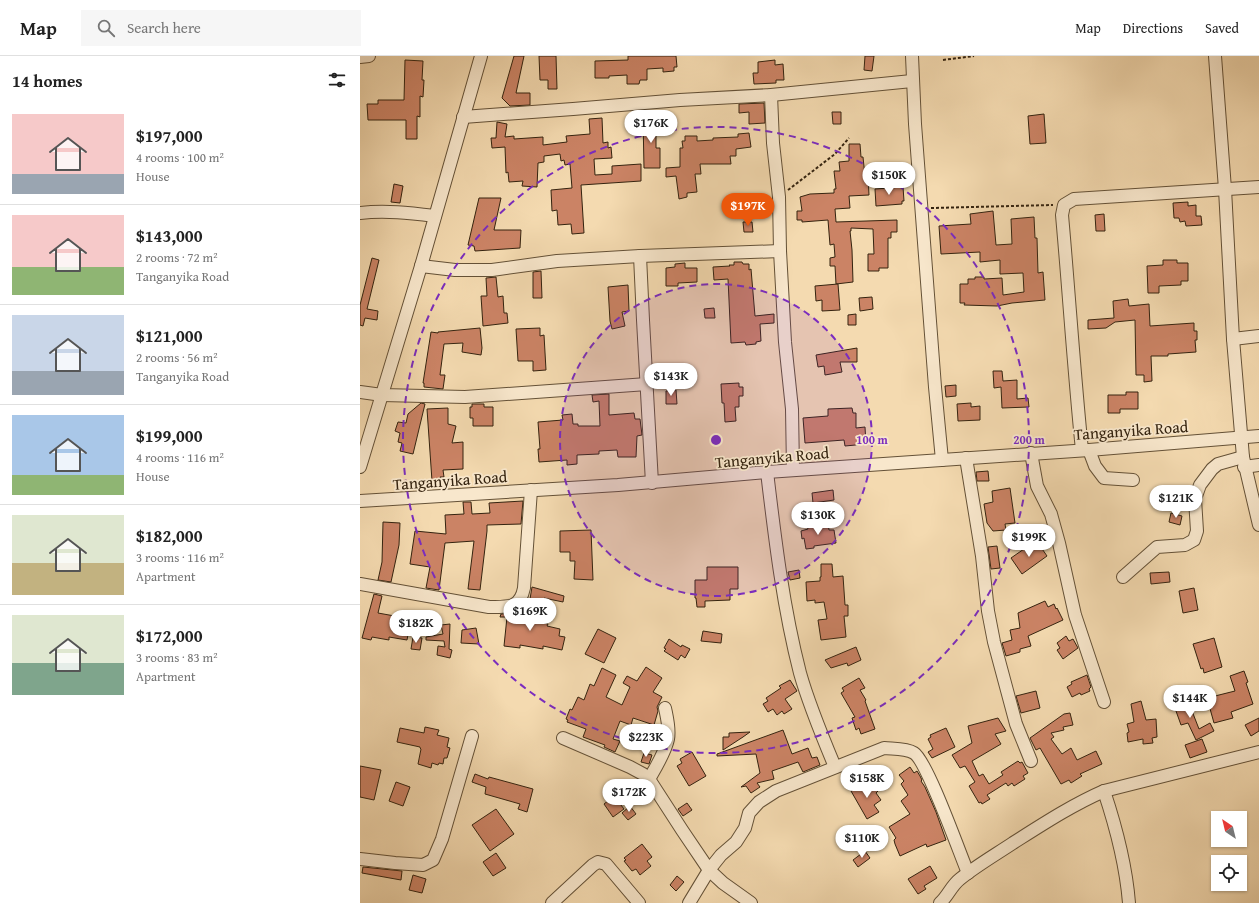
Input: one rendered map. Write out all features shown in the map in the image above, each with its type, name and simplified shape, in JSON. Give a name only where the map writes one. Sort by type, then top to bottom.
[{"type":"street","points":[[360,57],[369,56]]},
{"type":"street","points":[[360,467],[421,266],[481,56]]},
{"type":"street","points":[[912,56],[912,81],[942,460]]},
{"type":"street","points":[[1215,56],[1225,189],[1233,339],[1244,462],[1259,524]]},
{"type":"street","points":[[463,117],[680,100],[771,95],[912,81]]},
{"type":"street","points":[[771,95],[773,149],[779,197],[780,251],[785,342],[792,409],[793,470]]},
{"type":"street","points":[[1133,480],[1104,478],[1086,450],[1075,384],[1062,214],[1064,205],[1074,199],[1259,187]]},
{"type":"street","points":[[360,213],[376,211],[435,216]]},
{"type":"street","points":[[421,266],[455,270],[492,270],[557,261],[640,256],[780,251]]},
{"type":"street","points":[[640,256],[652,483]]},
{"type":"street","points":[[1233,339],[1259,336]]},
{"type":"street","points":[[360,392],[382,395],[465,397],[647,384]]},
{"type":"street","name":"Tanganyika Road","points":[[360,501],[652,483],[767,472],[1086,450],[1259,436]]},
{"type":"street","points":[[1031,453],[1037,486],[1051,514],[1075,615],[1104,702]]},
{"type":"street","points":[[966,458],[982,556],[988,612],[994,642],[1016,724],[1031,761]]},
{"type":"street","points":[[1123,577],[1157,547],[1186,545],[1194,540],[1196,531],[1195,499],[1200,485],[1212,469],[1218,464],[1244,462],[1259,465]]},
{"type":"street","points":[[767,472],[776,546],[787,614],[801,673],[815,717],[834,767]]},
{"type":"street","points":[[360,584],[489,607],[505,607],[518,603],[523,596],[524,588],[531,490]]},
{"type":"street","points":[[650,779],[668,738],[668,724],[664,708]]},
{"type":"street","points":[[360,859],[423,865],[433,860],[442,839],[472,736]]},
{"type":"street","points":[[563,738],[643,774],[650,779],[709,870],[723,883],[751,903]]},
{"type":"street","points":[[689,903],[709,870],[721,855],[736,842],[745,828],[749,813],[759,802],[776,791],[884,748],[899,749],[914,753],[922,762],[930,778],[968,873]]},
{"type":"street","points":[[940,903],[946,898],[952,887],[968,873],[1044,824],[1089,798],[1104,791],[1259,752]]},
{"type":"street","points":[[1104,791],[1112,814],[1121,849],[1128,883],[1129,903]]},
{"type":"street","points":[[552,903],[598,862],[606,864],[639,903]]},
{"type":"path","points":[[943,60],[974,56]]},
{"type":"path","points":[[779,197],[835,154],[850,138]]},
{"type":"path","points":[[922,208],[1064,205]]},
{"type":"building","points":[[514,56],[524,56],[516,93],[530,93],[530,105],[510,106],[502,98]]},
{"type":"building","points":[[539,56],[556,56],[557,89],[548,89],[548,80],[540,80]]},
{"type":"building","points":[[628,56],[676,56],[677,67],[674,67],[674,71],[663,72],[663,68],[647,69],[647,80],[640,80],[639,84],[627,84],[627,75],[609,76],[609,78],[595,78],[595,61],[628,60]]},
{"type":"building","points":[[865,56],[874,56],[872,71],[864,70]]},
{"type":"building","points":[[405,60],[423,61],[423,97],[420,96],[420,117],[417,116],[417,139],[406,139],[406,120],[368,120],[367,104],[378,104],[378,100],[404,100]]},
{"type":"building","points":[[775,60],[775,65],[783,64],[784,80],[776,80],[776,83],[754,84],[753,73],[758,73],[758,62]]},
{"type":"building","points":[[764,103],[765,123],[749,124],[749,112],[739,113],[739,104]]},
{"type":"building","points":[[832,112],[841,112],[841,124],[833,124]]},
{"type":"building","points":[[1044,114],[1046,143],[1030,144],[1028,116]]},
{"type":"building","points":[[602,118],[603,143],[608,142],[608,148],[611,147],[612,158],[594,159],[595,175],[612,174],[612,166],[641,164],[641,181],[581,185],[584,233],[572,234],[571,224],[558,225],[557,210],[552,211],[551,190],[572,188],[570,164],[565,165],[564,160],[561,161],[560,154],[544,156],[544,162],[538,163],[537,187],[522,186],[523,181],[509,182],[508,172],[506,173],[505,147],[492,148],[491,138],[496,138],[497,122],[507,124],[505,137],[514,136],[514,139],[543,137],[543,145],[567,142],[566,136],[590,134],[589,119]]},
{"type":"building","points":[[643,118],[656,118],[656,148],[660,148],[660,168],[644,168]]},
{"type":"building","points":[[749,133],[751,147],[736,149],[736,156],[730,156],[731,164],[700,164],[701,174],[695,174],[697,192],[687,193],[687,197],[679,199],[676,176],[666,177],[666,168],[680,167],[680,148],[683,148],[682,141],[685,141],[685,136],[697,136],[697,141],[713,140],[713,138],[738,137],[738,134]]},
{"type":"building","points":[[849,144],[860,144],[865,176],[868,176],[869,195],[849,196],[850,208],[835,209],[836,222],[897,220],[897,232],[891,232],[891,238],[888,238],[888,268],[879,268],[879,271],[868,271],[868,254],[874,254],[873,229],[851,228],[853,282],[836,284],[835,266],[830,266],[830,258],[835,257],[834,244],[830,245],[828,220],[802,222],[802,220],[797,220],[797,211],[802,211],[800,197],[810,194],[834,193],[834,189],[836,189],[834,171],[840,171],[839,162],[849,161]]},
{"type":"building","points":[[394,184],[403,186],[400,203],[391,202]]},
{"type":"building","points":[[903,187],[904,201],[902,201],[902,204],[876,206],[875,189]]},
{"type":"building","points":[[479,198],[501,198],[494,230],[521,230],[520,248],[475,251],[474,246],[468,245]]},
{"type":"building","points":[[1188,202],[1188,206],[1196,205],[1196,216],[1201,216],[1202,225],[1186,226],[1185,221],[1180,222],[1179,218],[1174,218],[1173,203]]},
{"type":"building","points":[[993,211],[996,245],[1012,244],[1011,219],[1034,217],[1035,238],[1037,238],[1038,273],[1043,272],[1045,300],[997,306],[964,305],[965,303],[960,303],[960,284],[968,284],[968,279],[975,279],[975,277],[984,277],[984,279],[1002,278],[1003,295],[1024,292],[1023,273],[1000,274],[1000,260],[980,262],[980,252],[941,254],[939,226],[971,224],[970,214]]},
{"type":"building","points":[[1104,214],[1105,231],[1096,231],[1095,215]]},
{"type":"building","points":[[743,222],[752,222],[753,232],[744,232]]},
{"type":"building","points":[[372,258],[379,260],[367,309],[378,311],[377,320],[365,318],[363,326],[360,325],[360,305]]},
{"type":"building","points":[[1163,260],[1177,260],[1177,263],[1188,263],[1188,281],[1181,281],[1181,285],[1159,286],[1159,293],[1148,293],[1147,266],[1163,265]]},
{"type":"building","points":[[734,262],[749,264],[749,270],[751,269],[755,316],[774,314],[774,323],[760,324],[761,341],[756,342],[756,344],[746,345],[745,342],[731,343],[728,279],[714,280],[713,267],[730,266],[729,265],[734,265]]},
{"type":"building","points":[[685,263],[685,268],[697,268],[697,282],[678,283],[678,286],[666,286],[666,268],[675,267],[675,264]]},
{"type":"building","points":[[541,271],[542,298],[533,298],[533,272]]},
{"type":"building","points":[[496,277],[498,297],[503,296],[504,313],[507,313],[508,323],[483,326],[481,296],[487,296],[486,278]]},
{"type":"building","points":[[838,284],[840,310],[822,311],[822,300],[816,301],[815,286]]},
{"type":"building","points":[[628,285],[629,311],[622,312],[625,326],[612,329],[610,321],[608,287]]},
{"type":"building","points":[[872,297],[873,309],[860,311],[859,298]]},
{"type":"building","points":[[1128,299],[1129,306],[1149,304],[1150,326],[1194,323],[1194,331],[1197,331],[1197,340],[1195,340],[1196,352],[1168,354],[1168,356],[1151,356],[1152,381],[1144,382],[1144,375],[1136,375],[1135,320],[1115,322],[1106,328],[1088,329],[1088,320],[1114,318],[1113,301]]},
{"type":"building","points":[[714,308],[715,318],[705,318],[704,309]]},
{"type":"building","points":[[856,314],[856,325],[848,325],[848,315]]},
{"type":"building","points":[[480,328],[482,348],[481,355],[462,352],[463,343],[444,344],[440,375],[445,375],[443,389],[424,387],[423,383],[431,332],[438,333]]},
{"type":"building","points":[[540,328],[540,336],[544,335],[546,370],[533,371],[533,361],[518,361],[516,329]]},
{"type":"building","points":[[857,348],[857,362],[840,362],[842,372],[825,375],[824,366],[818,367],[816,355]]},
{"type":"building","points":[[993,371],[1002,371],[1003,381],[1017,380],[1017,399],[1028,398],[1029,407],[1002,408],[1001,387],[994,388]]},
{"type":"building","points":[[739,383],[739,387],[743,387],[743,396],[739,396],[739,407],[735,407],[736,421],[725,422],[721,384]]},
{"type":"building","points":[[956,385],[956,396],[946,397],[945,386]]},
{"type":"building","points":[[676,390],[677,404],[666,404],[666,391]]},
{"type":"building","points":[[1126,392],[1138,392],[1138,409],[1120,409],[1120,413],[1108,413],[1108,395],[1126,395]]},
{"type":"building","points":[[609,394],[609,415],[634,413],[635,419],[640,419],[642,435],[637,436],[636,457],[618,457],[617,450],[599,451],[599,454],[577,455],[577,464],[567,465],[567,460],[539,462],[538,449],[540,449],[538,422],[563,420],[562,415],[572,414],[573,424],[578,424],[578,426],[600,426],[599,401],[593,402],[592,395]]},
{"type":"building","points":[[421,403],[425,404],[413,454],[400,451],[402,443],[398,442],[400,433],[395,431],[398,422],[406,423],[408,414]]},
{"type":"building","points":[[971,403],[971,407],[980,406],[980,420],[958,421],[957,404]]},
{"type":"building","points":[[472,404],[484,404],[484,407],[493,407],[493,426],[473,426],[473,418],[470,418],[470,407],[472,407]]},
{"type":"building","points":[[448,408],[448,424],[456,426],[452,443],[463,442],[463,469],[443,470],[444,477],[440,477],[441,480],[432,481],[427,409]]},
{"type":"building","points":[[852,408],[853,413],[856,413],[856,428],[865,427],[866,444],[845,446],[844,440],[805,443],[803,418],[828,416],[828,409]]},
{"type":"building","points":[[988,471],[989,481],[977,481],[976,472]]},
{"type":"building","points":[[1010,488],[1015,523],[1005,524],[1006,530],[993,531],[987,523],[984,504],[993,502],[992,491]]},
{"type":"building","points":[[833,490],[834,500],[813,503],[812,493]]},
{"type":"building","points":[[523,501],[521,524],[487,525],[480,590],[468,589],[474,541],[445,543],[439,590],[426,588],[430,567],[410,564],[415,531],[446,534],[445,515],[464,514],[463,502],[471,502],[472,514],[490,513],[489,503]]},
{"type":"building","points":[[1171,513],[1182,516],[1180,525],[1169,522]]},
{"type":"building","points":[[383,522],[400,523],[399,545],[391,582],[378,580],[382,562]]},
{"type":"building","points":[[828,523],[829,530],[834,530],[836,543],[814,546],[814,548],[806,549],[801,531],[808,529],[807,525]]},
{"type":"building","points":[[591,530],[593,580],[574,579],[575,561],[570,561],[570,552],[560,552],[560,531]]},
{"type":"building","points":[[1038,543],[1047,556],[1022,574],[1011,558],[1024,549],[1026,552]]},
{"type":"building","points":[[997,546],[1000,568],[991,569],[988,547]]},
{"type":"building","points":[[821,564],[832,564],[833,577],[843,576],[845,605],[848,605],[848,616],[844,616],[846,637],[821,640],[818,620],[827,619],[824,602],[815,603],[815,600],[807,601],[806,582],[820,581]]},
{"type":"building","points":[[707,567],[738,567],[738,589],[730,589],[730,600],[705,601],[705,607],[697,607],[695,598],[695,580],[707,580]]},
{"type":"building","points":[[799,570],[800,578],[790,580],[788,572]]},
{"type":"building","points":[[1169,572],[1170,582],[1151,584],[1150,573]]},
{"type":"building","points":[[532,587],[564,596],[563,602],[544,598],[543,601],[530,599]]},
{"type":"building","points":[[1194,588],[1198,610],[1183,613],[1179,591]]},
{"type":"building","points":[[374,594],[382,596],[378,613],[411,619],[407,640],[389,637],[389,640],[372,637],[371,640],[362,638]]},
{"type":"building","points":[[1045,601],[1048,607],[1054,604],[1063,620],[1028,636],[1031,646],[1020,649],[1020,652],[1006,656],[1002,643],[1012,640],[1010,630],[1020,628],[1018,613]]},
{"type":"building","points":[[520,609],[528,609],[528,620],[548,624],[547,626],[560,629],[559,636],[565,637],[562,650],[543,646],[543,649],[520,645],[520,648],[504,646],[507,617],[500,617],[501,614],[513,613]]},
{"type":"building","points":[[450,624],[449,649],[452,650],[450,658],[437,655],[438,646],[445,647],[444,641],[426,640],[426,637],[443,634],[441,625]]},
{"type":"building","points":[[476,628],[479,644],[461,643],[462,630]]},
{"type":"building","points":[[598,629],[616,638],[604,663],[585,654]]},
{"type":"building","points":[[703,631],[722,634],[721,643],[701,641]]},
{"type":"building","points":[[1066,636],[1069,641],[1073,639],[1078,648],[1063,659],[1057,650],[1060,648],[1057,643]]},
{"type":"building","points":[[413,637],[422,638],[420,650],[411,649]]},
{"type":"building","points":[[1214,638],[1222,667],[1204,673],[1203,668],[1201,669],[1193,644]]},
{"type":"building","points":[[669,639],[681,647],[682,645],[690,649],[685,658],[681,655],[678,660],[664,651]]},
{"type":"building","points":[[856,647],[861,660],[848,666],[847,663],[831,668],[825,660]]},
{"type":"building","points":[[646,667],[662,678],[653,692],[662,697],[657,707],[658,711],[654,725],[633,718],[631,725],[620,721],[613,739],[620,741],[615,752],[604,747],[605,745],[583,737],[586,729],[567,722],[568,720],[566,719],[570,709],[572,710],[578,697],[584,700],[590,684],[594,686],[602,668],[616,675],[606,697],[622,705],[630,687],[623,683],[627,676],[637,681]]},
{"type":"building","points":[[1244,671],[1248,682],[1246,683],[1253,704],[1231,712],[1233,718],[1214,723],[1207,698],[1235,691],[1230,676]]},
{"type":"building","points":[[1087,675],[1091,687],[1089,689],[1090,691],[1081,695],[1080,693],[1072,697],[1067,687],[1072,684],[1071,682]]},
{"type":"building","points":[[859,678],[865,688],[860,690],[866,700],[865,701],[875,729],[861,734],[859,728],[856,730],[852,718],[855,717],[841,693],[844,691],[842,688]]},
{"type":"building","points":[[790,680],[797,691],[785,699],[792,709],[784,714],[782,711],[777,715],[773,709],[768,712],[763,704],[768,701],[766,698],[781,688],[779,686]]},
{"type":"building","points":[[1036,691],[1040,708],[1021,713],[1016,696]]},
{"type":"building","points":[[1180,694],[1187,712],[1192,711],[1199,729],[1210,723],[1214,731],[1196,740],[1188,723],[1181,725],[1171,697]]},
{"type":"building","points":[[1141,701],[1146,720],[1156,719],[1157,737],[1152,738],[1153,743],[1143,744],[1143,739],[1128,742],[1127,733],[1129,732],[1127,724],[1134,722],[1131,704]]},
{"type":"building","points":[[1070,713],[1073,725],[1063,727],[1064,730],[1051,733],[1054,737],[1051,739],[1062,754],[1071,748],[1077,760],[1096,751],[1102,764],[1080,774],[1082,776],[1071,783],[1069,780],[1061,784],[1040,748],[1036,750],[1030,738],[1064,714]]},
{"type":"building","points":[[998,718],[1006,731],[995,734],[1001,744],[972,761],[979,776],[983,774],[989,784],[1003,775],[1001,772],[1018,761],[1020,763],[1022,762],[1028,773],[1023,776],[1025,779],[1014,786],[1012,783],[1008,786],[1006,783],[987,795],[990,799],[982,804],[981,802],[979,803],[969,786],[975,782],[965,766],[960,768],[952,755],[972,743],[968,726]]},
{"type":"building","points":[[1259,718],[1259,731],[1251,736],[1245,725]]},
{"type":"building","points":[[425,727],[439,730],[437,735],[449,738],[447,747],[450,748],[447,758],[444,758],[443,764],[439,763],[438,765],[432,763],[431,768],[418,764],[421,749],[420,747],[397,742],[400,728],[424,733]]},
{"type":"building","points":[[946,728],[955,747],[932,758],[928,752],[933,749],[928,739],[931,737],[930,735]]},
{"type":"building","points":[[783,730],[792,754],[808,748],[812,758],[817,757],[820,765],[803,772],[798,762],[772,771],[774,779],[757,783],[760,787],[751,793],[746,786],[741,787],[760,773],[756,754],[717,756],[717,754]]},
{"type":"building","points":[[750,732],[723,750],[723,737],[729,737],[729,733]]},
{"type":"building","points":[[1202,739],[1207,752],[1190,758],[1185,745]]},
{"type":"building","points":[[692,752],[706,776],[689,786],[677,766],[682,763],[680,759]]},
{"type":"building","points":[[644,753],[652,755],[649,764],[641,762]]},
{"type":"building","points":[[360,766],[381,770],[374,800],[360,797]]},
{"type":"building","points":[[910,767],[914,773],[917,771],[922,780],[921,781],[936,812],[946,840],[927,847],[926,844],[900,856],[894,840],[896,838],[889,827],[910,814],[901,801],[908,795],[901,784],[904,781],[899,775]]},
{"type":"building","points":[[475,774],[488,779],[489,777],[533,789],[527,812],[518,809],[520,804],[485,794],[486,787],[472,782]]},
{"type":"building","points":[[867,781],[870,787],[874,785],[878,791],[876,793],[881,800],[874,805],[879,812],[867,819],[851,791]]},
{"type":"building","points":[[396,782],[410,787],[403,806],[389,801]]},
{"type":"building","points":[[614,796],[624,809],[613,817],[604,804]]},
{"type":"building","points":[[687,803],[692,810],[683,816],[678,809]]},
{"type":"building","points":[[630,806],[636,814],[628,820],[622,813]]},
{"type":"building","points":[[496,809],[514,834],[490,851],[472,825]]},
{"type":"building","points":[[642,844],[652,857],[647,861],[651,866],[640,875],[636,869],[632,871],[624,861],[626,860],[624,858]]},
{"type":"building","points":[[865,851],[870,858],[858,867],[853,860]]},
{"type":"building","points":[[496,853],[506,868],[493,876],[483,862]]},
{"type":"building","points":[[930,866],[937,878],[924,886],[926,889],[918,894],[908,879]]},
{"type":"building","points":[[363,867],[402,871],[401,880],[362,873]]},
{"type":"building","points":[[413,875],[426,879],[422,893],[409,890]]},
{"type":"building","points":[[677,876],[684,882],[676,891],[670,885]]}]
